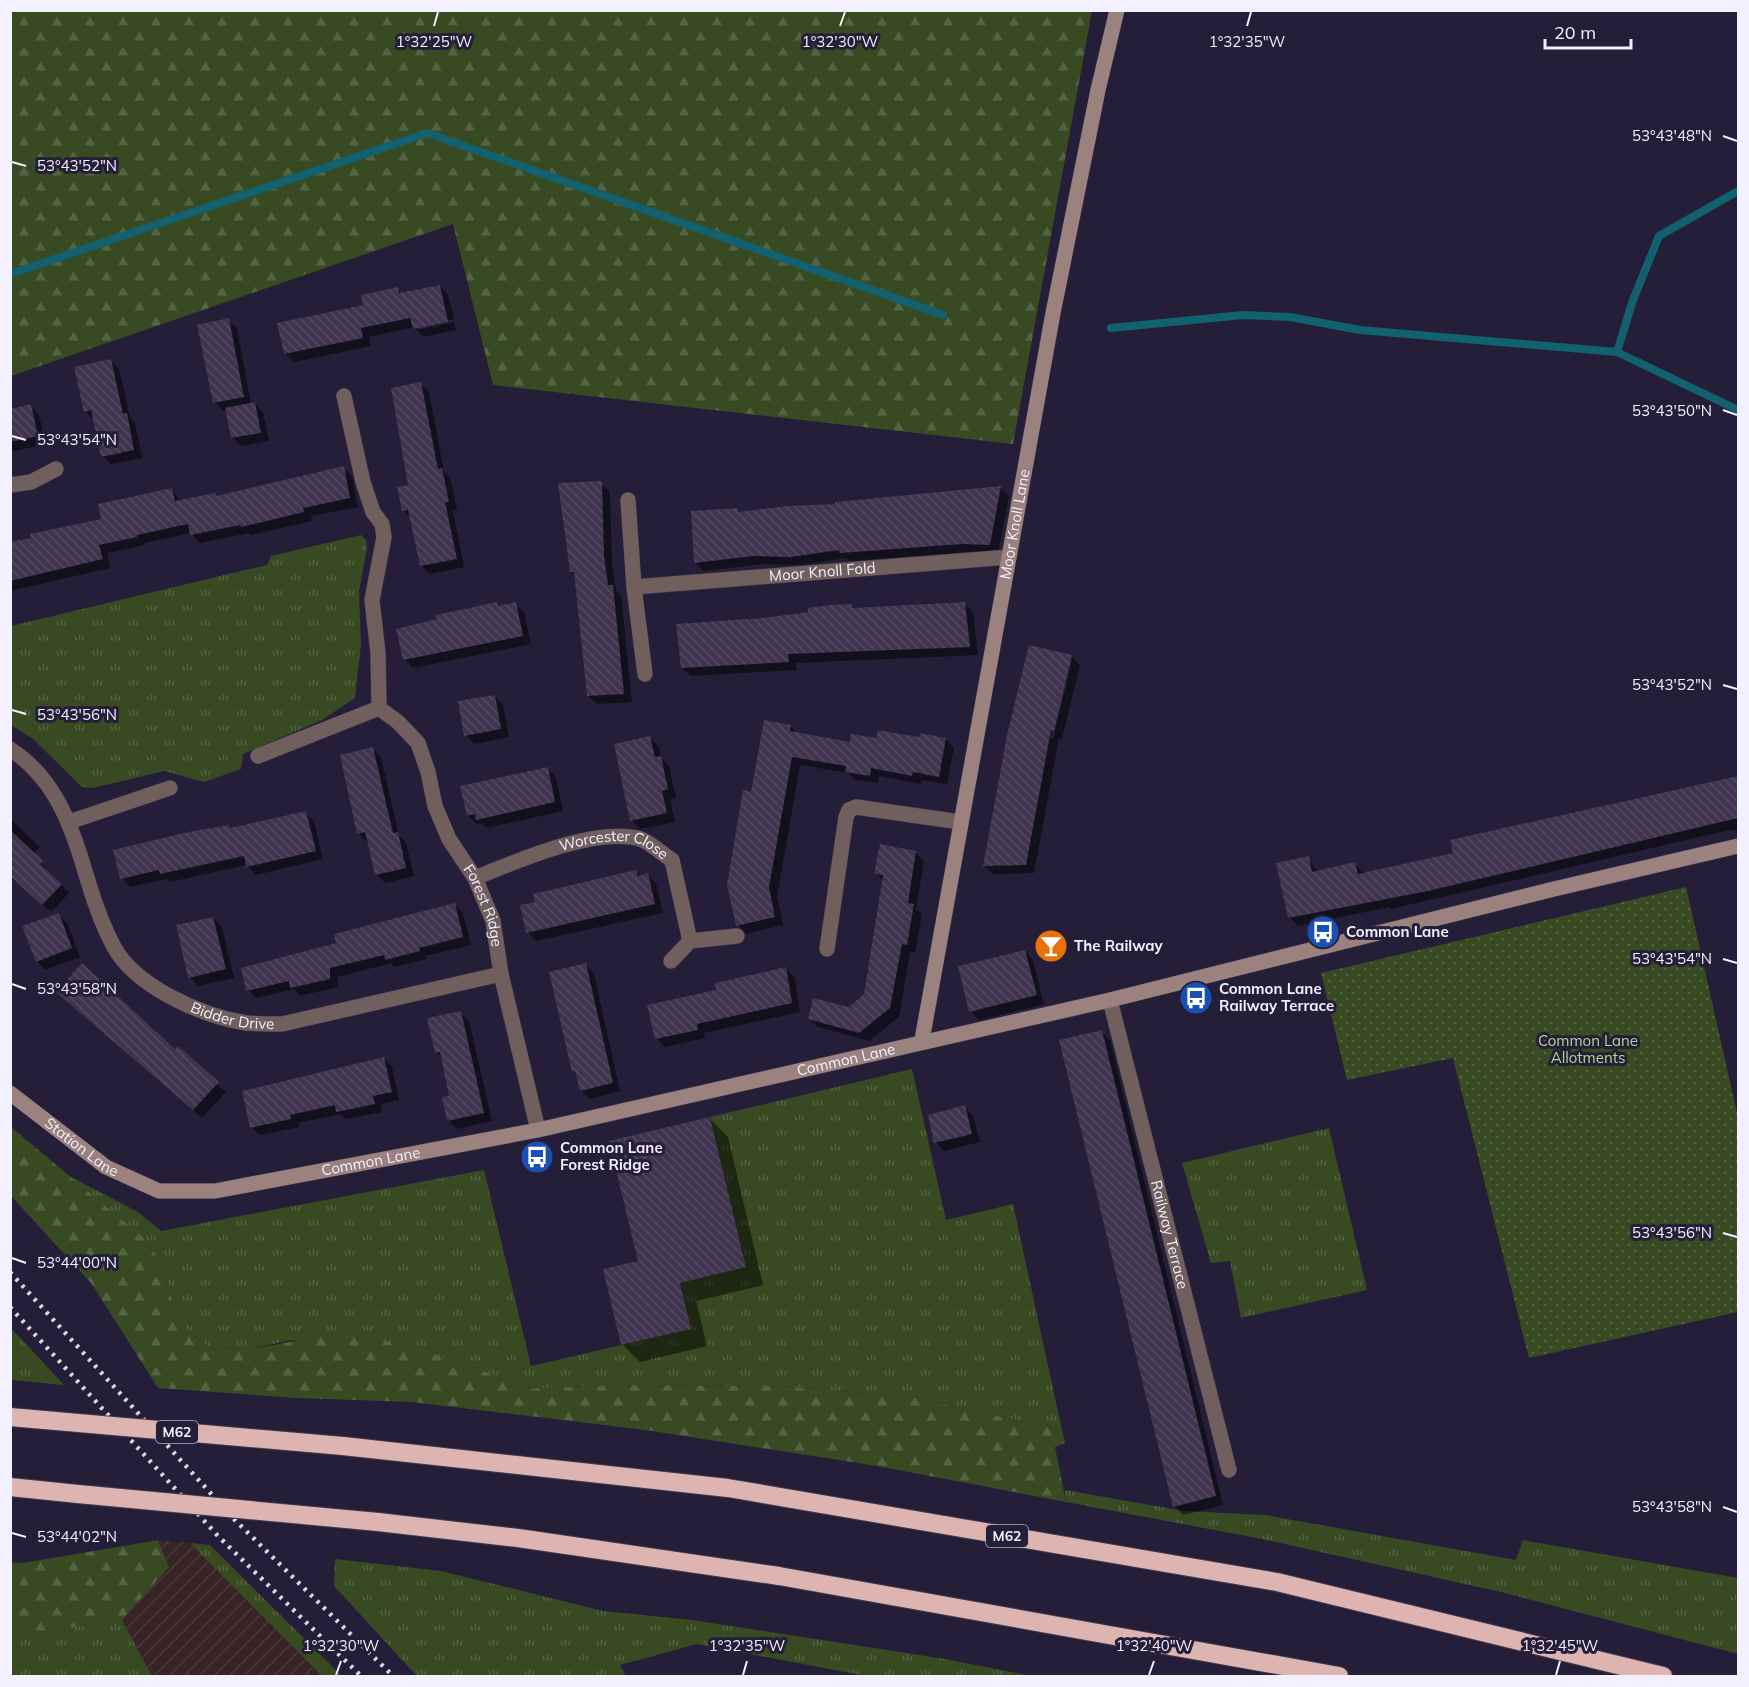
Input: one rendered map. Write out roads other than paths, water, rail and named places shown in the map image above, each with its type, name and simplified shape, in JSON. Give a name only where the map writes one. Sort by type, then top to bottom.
[{"type":"highway","name":"M62","points":[[10,1417],[343,1446],[728,1488],[1277,1582],[1663,1677]]},
{"type":"highway","points":[[10,1487],[378,1522],[518,1538],[779,1576],[1339,1677]]},
{"type":"street","name":"Moor Knoll Lane","points":[[922,1040],[1053,313],[1098,90],[1117,10]]},
{"type":"street","points":[[258,756],[379,708],[378,652],[372,600],[384,537],[382,524],[373,512],[363,482],[344,396]]},
{"type":"street","points":[[10,485],[31,482],[56,469]]},
{"type":"street","points":[[628,500],[634,586],[645,674]]},
{"type":"street","name":"Moor Knoll Fold","points":[[634,586],[1010,557]]},
{"type":"street","name":"Forest Ridge","points":[[379,708],[398,722],[418,743],[428,772],[435,806],[449,839],[475,878],[493,921],[501,974],[537,1130]]},
{"type":"street","name":"Bidder Drive","points":[[10,749],[39,774],[59,799],[69,822],[99,916],[115,950],[142,979],[174,999],[210,1013],[246,1023],[282,1024],[501,974]]},
{"type":"street","points":[[69,822],[170,788]]},
{"type":"street","points":[[826,949],[846,817],[849,810],[856,807],[960,822]]},
{"type":"street","name":"Worcester Close","points":[[475,878],[531,855],[578,842],[610,837],[638,838],[672,860],[690,941]]},
{"type":"street","name":"Common Lane","points":[[159,1191],[215,1191],[537,1130],[922,1040],[1110,1000],[1554,888],[1738,846]]},
{"type":"street","points":[[672,961],[690,941],[737,936]]},
{"type":"street","name":"Railway Terrace","points":[[1110,1000],[1229,1470]]},
{"type":"street","name":"Station Lane","points":[[10,1093],[106,1167],[159,1191]]},
{"type":"waterway","points":[[10,274],[427,133],[943,315]]},
{"type":"waterway","points":[[1617,352],[1633,300],[1659,236],[1738,191]]},
{"type":"waterway","points":[[1111,328],[1243,315],[1290,317],[1360,330],[1617,352],[1738,410]]},
{"type":"railway","points":[[10,1272],[234,1519],[393,1676]]},
{"type":"railway","points":[[10,1307],[218,1536],[361,1676]]},
{"type":"place","name":"Common Lane","points":[[1323,932]]},
{"type":"place","name":"The Railway","points":[[1051,946]]},
{"type":"place","name":"Common Lane Railway Terrace","points":[[1196,998]]},
{"type":"place","name":"Common Lane Forest Ridge","points":[[537,1157]]},
{"type":"park label","name":"Common Lane Allotments","points":[[1588,1050]]}]
